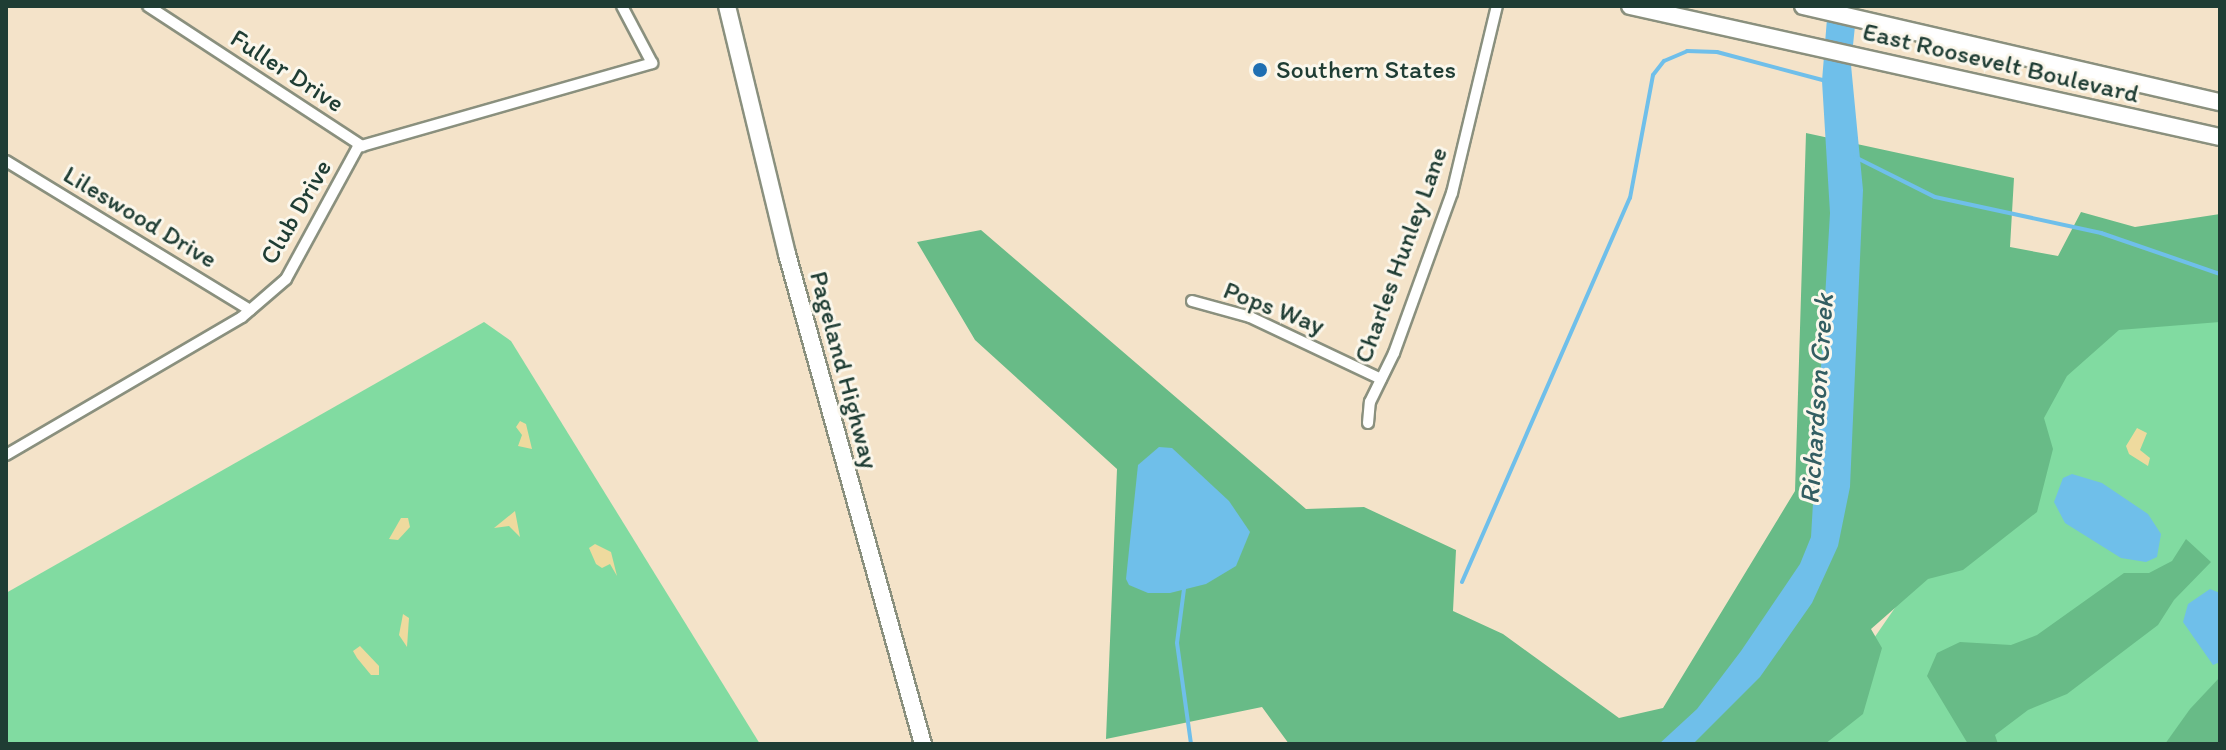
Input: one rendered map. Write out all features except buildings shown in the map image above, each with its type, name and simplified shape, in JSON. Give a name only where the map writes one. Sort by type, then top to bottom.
[{"type":"highway","name":"Pageland Highway","points":[[727,6],[787,254],[923,744]]},
{"type":"highway","name":"East Roosevelt Boulevard","points":[[1630,6],[2220,137]]},
{"type":"highway","name":"East Roosevelt Boulevard","points":[[1803,6],[2220,102]]},
{"type":"highway","points":[[2160,124],[2220,126]]},
{"type":"street","name":"Fuller Drive","points":[[148,6],[362,146]]},
{"type":"street","name":"Club Drive","points":[[6,455],[250,310],[286,279],[362,146],[652,63],[622,6]]},
{"type":"street","name":"Charles Hunley Lane","points":[[1368,423],[1370,402],[1452,193],[1497,6]]},
{"type":"street","name":"Lileswood Drive","points":[[6,161],[250,310]]},
{"type":"street","name":"Pops Way","points":[[1192,301],[1261,322],[1381,379]]},
{"type":"green space","points":[[1806,133],[2014,178],[2010,247],[2058,256],[2081,212],[2135,227],[2220,214],[2220,322],[2119,330],[2067,376],[2044,418],[2053,449],[2037,512],[1963,570],[1928,579],[1871,629],[1882,648],[1863,714],[1825,744],[1289,744],[1262,707],[1106,739],[1117,469],[975,340],[917,242],[981,230],[1306,509],[1364,507],[1456,550],[1453,611],[1503,634],[1619,718],[1663,708],[1795,491]]},
{"type":"green space","points":[[2110,296],[2220,316],[2220,744],[1801,744]]},
{"type":"green space","points":[[484,322],[511,341],[760,744],[6,744],[6,593]]},
{"type":"green space","points":[[2186,539],[2211,562],[2174,600],[2158,625],[2067,694],[2028,710],[1995,735],[1998,744],[1968,744],[1927,676],[1937,653],[1960,642],[2011,645],[2037,635],[2124,573],[2149,573],[2172,561]]},
{"type":"green space","points":[[2220,677],[2220,744],[2165,744],[2190,709]]},
{"type":"sand","points":[[520,421],[526,424],[532,449],[518,446],[522,435],[516,427]]},
{"type":"sand","points":[[2137,428],[2147,433],[2140,450],[2150,458],[2148,466],[2129,454],[2126,446]]},
{"type":"sand","points":[[515,511],[520,537],[509,526],[494,528]]},
{"type":"sand","points":[[401,518],[408,518],[410,527],[398,540],[389,539]]},
{"type":"sand","points":[[595,544],[611,552],[617,576],[610,564],[602,568],[596,564],[589,548]]},
{"type":"sand","points":[[403,614],[409,618],[407,647],[399,635]]},
{"type":"sand","points":[[360,646],[379,666],[379,675],[371,675],[357,658],[353,651]]},
{"type":"water","points":[[1828,6],[1857,6],[1851,65],[1863,190],[1850,487],[1838,546],[1812,603],[1760,677],[1693,744],[1659,744],[1697,709],[1741,651],[1800,564],[1811,537],[1830,213],[1822,81]]},
{"type":"water","points":[[1159,447],[1172,448],[1229,501],[1250,532],[1236,566],[1206,584],[1170,593],[1148,593],[1129,585],[1126,579],[1138,465]]},
{"type":"water","points":[[2072,474],[2102,483],[2148,514],[2161,534],[2157,557],[2146,562],[2121,558],[2065,523],[2054,502],[2063,478]]},
{"type":"water","points":[[2210,589],[2220,593],[2220,662],[2213,665],[2183,622],[2188,604]]},
{"type":"waterway","points":[[1462,582],[1630,198],[1653,75],[1664,61],[1687,51],[1717,52],[1826,81]]},
{"type":"waterway","points":[[1855,157],[1935,197],[2101,233],[2220,274]]},
{"type":"waterway","points":[[1184,589],[1177,643],[1191,744]]},
{"type":"place","name":"Southern States","points":[[1260,70]]},
{"type":"water label","name":"Richardson Creek","points":[[1816,399]]}]
